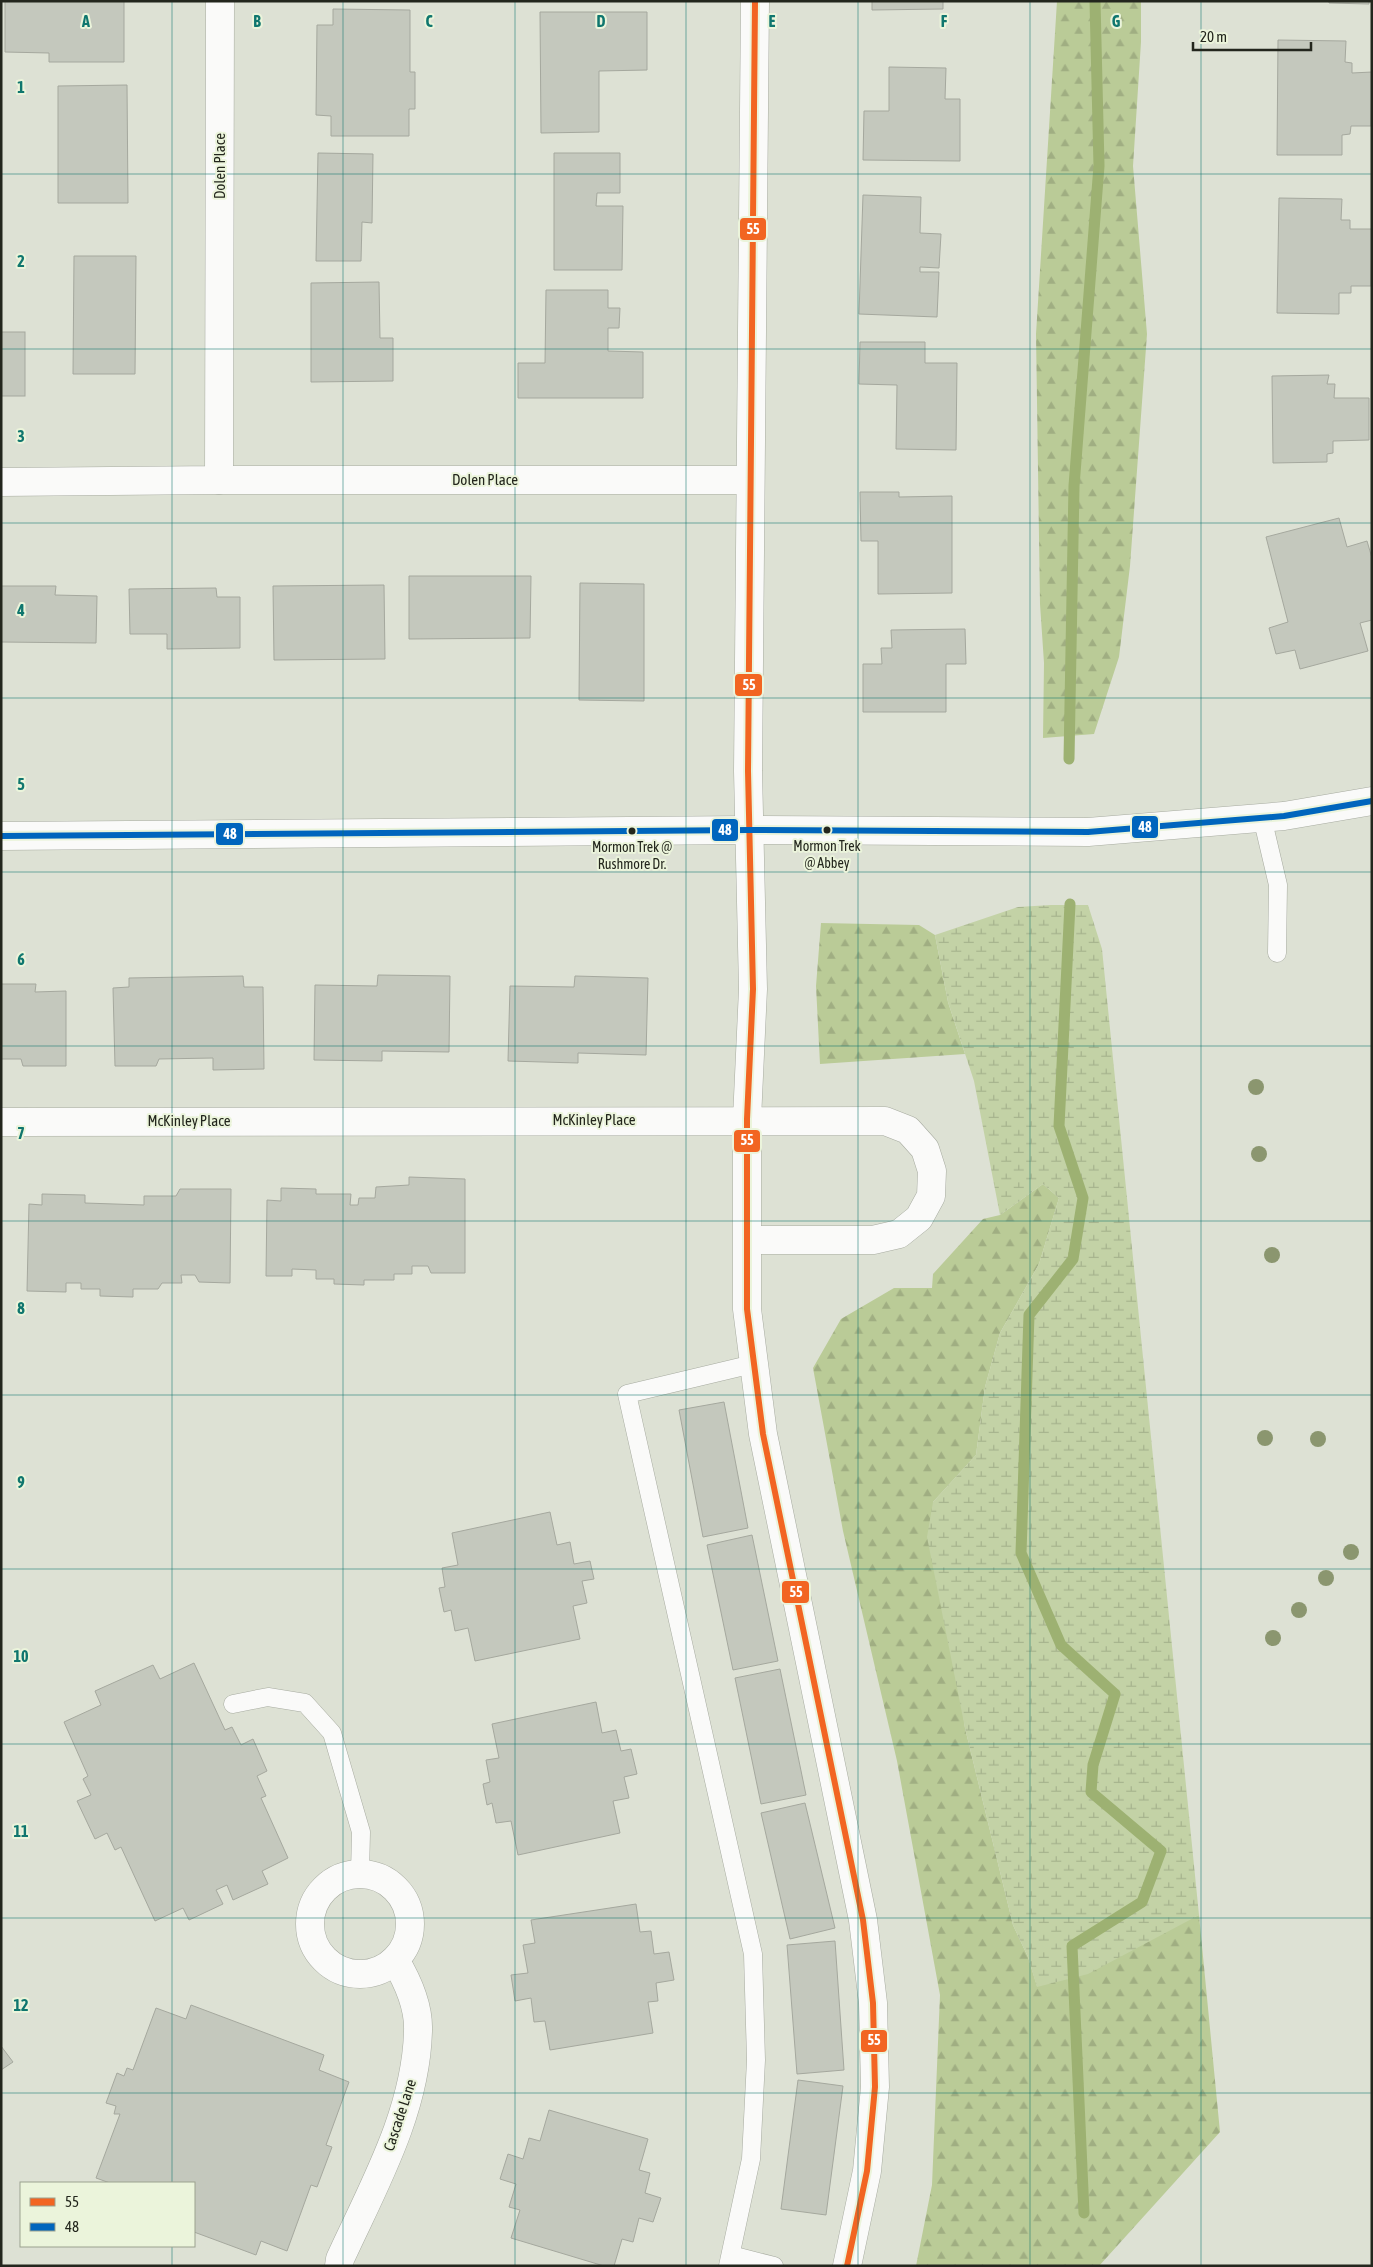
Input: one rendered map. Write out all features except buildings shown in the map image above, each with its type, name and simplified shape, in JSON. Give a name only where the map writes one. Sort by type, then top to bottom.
[{"type":"street","name":"Dolen Place","points":[[219,480],[220,1]]},
{"type":"street","points":[[755,1],[748,771],[753,989],[747,1120],[748,1309],[753,1364],[763,1434],[863,1920],[873,2003],[874,2087],[867,2171],[847,2266]]},
{"type":"street","name":"Dolen Place","points":[[1,482],[750,480]]},
{"type":"street","points":[[1,836],[750,830],[1088,832],[1262,818],[1372,801]]},
{"type":"street","name":"McKinley Place","points":[[1,1122],[885,1120],[908,1130],[925,1149],[932,1171],[931,1196],[919,1218],[899,1234],[873,1240],[748,1240]]},
{"type":"street","points":[[360,1874],[376,1877],[390,1884],[401,1896],[408,1912],[409,1929],[405,1945],[395,1960],[381,1970],[364,1974],[348,1973],[332,1966],[320,1955],[312,1941],[310,1926],[312,1909],[319,1895],[330,1884],[344,1876],[360,1874]]},
{"type":"street","name":"Cascade Lane","points":[[339,2266],[340,2259],[388,2154],[412,2087],[418,2029],[409,1984],[395,1960]]},
{"type":"lane","points":[[1262,818],[1278,885],[1277,953]]},
{"type":"lane","points":[[753,1364],[627,1394],[753,1954],[756,2060],[751,2159],[729,2260],[774,2266]]},
{"type":"lane","points":[[233,1704],[268,1697],[305,1702],[332,1733],[361,1832],[360,1874]]},
{"type":"green space","points":[[1057,1],[1141,1],[1141,42],[1133,166],[1147,334],[1130,566],[1119,657],[1094,734],[1043,738],[1044,663],[1040,604],[1036,334]]},
{"type":"green space","points":[[1088,905],[1102,949],[1199,1915],[1088,1974],[1037,1987],[1028,1957],[1013,1925],[965,1728],[927,1537],[933,1502],[976,1455],[985,1387],[1000,1333],[1039,1264],[1059,1198],[1043,1184],[1000,1215],[974,1081],[948,1002],[935,935],[1018,907]]},
{"type":"green space","points":[[821,923],[919,925],[935,935],[948,1002],[965,1054],[820,1064],[816,986]]},
{"type":"green space","points":[[1043,1184],[1059,1198],[1039,1264],[1000,1333],[985,1387],[976,1455],[933,1502],[965,1728],[1013,1925],[1028,1957],[1037,1986],[1199,1915],[1220,2132],[1099,2266],[916,2266],[932,2185],[940,1995],[897,1761],[843,1531],[813,1368],[841,1319],[894,1288],[932,1288],[933,1274],[983,1219],[1000,1215]]},
{"type":"waterway","points":[[1069,759],[1074,486],[1099,166],[1095,1]]},
{"type":"waterway","points":[[1070,904],[1059,1126],[1083,1198],[1073,1259],[1029,1315],[1021,1553],[1061,1645],[1115,1694],[1093,1765],[1091,1792],[1161,1851],[1142,1902],[1072,1946],[1084,2213]]},
{"type":"transit line","name":"55","points":[[755,1],[748,771],[753,989],[747,1119],[747,1309],[763,1434],[863,1920],[873,2003],[875,2087],[867,2171],[847,2266]]},
{"type":"transit line","name":"48","points":[[1,836],[750,830],[1088,832],[1284,816],[1372,801]]},
{"type":"place","name":"Mormon Trek @ Abbey","points":[[827,830]]},
{"type":"place","name":"Mormon Trek @ Rushmore Dr.","points":[[632,831]]}]
